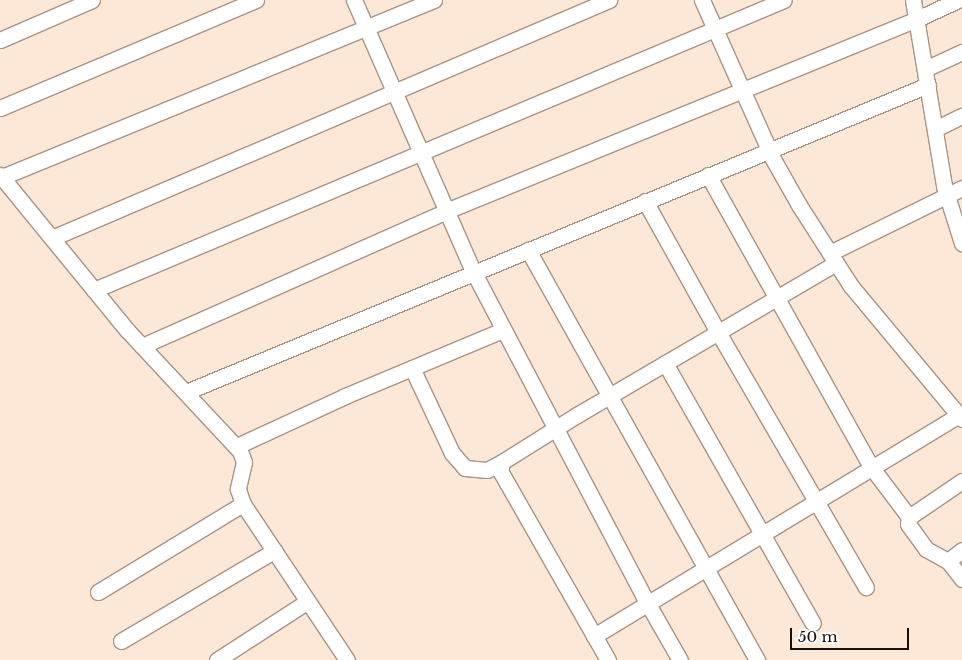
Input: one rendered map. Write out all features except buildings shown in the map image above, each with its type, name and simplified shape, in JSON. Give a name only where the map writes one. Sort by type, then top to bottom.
[{"type":"street","points":[[0,40],[92,0]]},
{"type":"street","points":[[0,108],[256,0]]},
{"type":"street","points":[[354,0],[423,153],[446,211],[474,273],[648,604],[680,660]]},
{"type":"street","points":[[344,659],[308,601],[243,504],[238,489],[243,456],[237,446],[142,346],[1,176],[434,0]]},
{"type":"street","points":[[52,238],[609,0]]},
{"type":"street","points":[[594,636],[872,468],[958,410],[851,286],[799,205],[769,150],[702,0]]},
{"type":"street","points":[[94,290],[784,0]]},
{"type":"street","points":[[913,0],[947,196],[962,242]]},
{"type":"street","points":[[142,346],[446,211],[917,20],[958,0]]},
{"type":"street","points":[[925,69],[962,52]]},
{"type":"street","points":[[186,392],[928,85]]},
{"type":"street","points":[[935,129],[962,116]]},
{"type":"street","points":[[708,175],[872,468],[909,517],[909,527],[926,550],[948,561],[962,579]]},
{"type":"street","points":[[412,368],[452,453],[465,468],[487,470],[777,297],[833,258],[962,188]]},
{"type":"street","points":[[646,201],[718,332],[866,588]]},
{"type":"street","points":[[528,250],[757,660]]},
{"type":"street","points":[[237,446],[412,368],[503,330]]},
{"type":"street","points":[[665,363],[761,535],[813,623]]},
{"type":"street","points":[[502,462],[500,471],[608,660]]},
{"type":"street","points":[[909,517],[962,481]]},
{"type":"street","points":[[98,592],[243,504]]},
{"type":"street","points":[[948,561],[962,550]]},
{"type":"street","points":[[121,642],[274,551]]},
{"type":"street","points":[[217,660],[308,601]]}]
